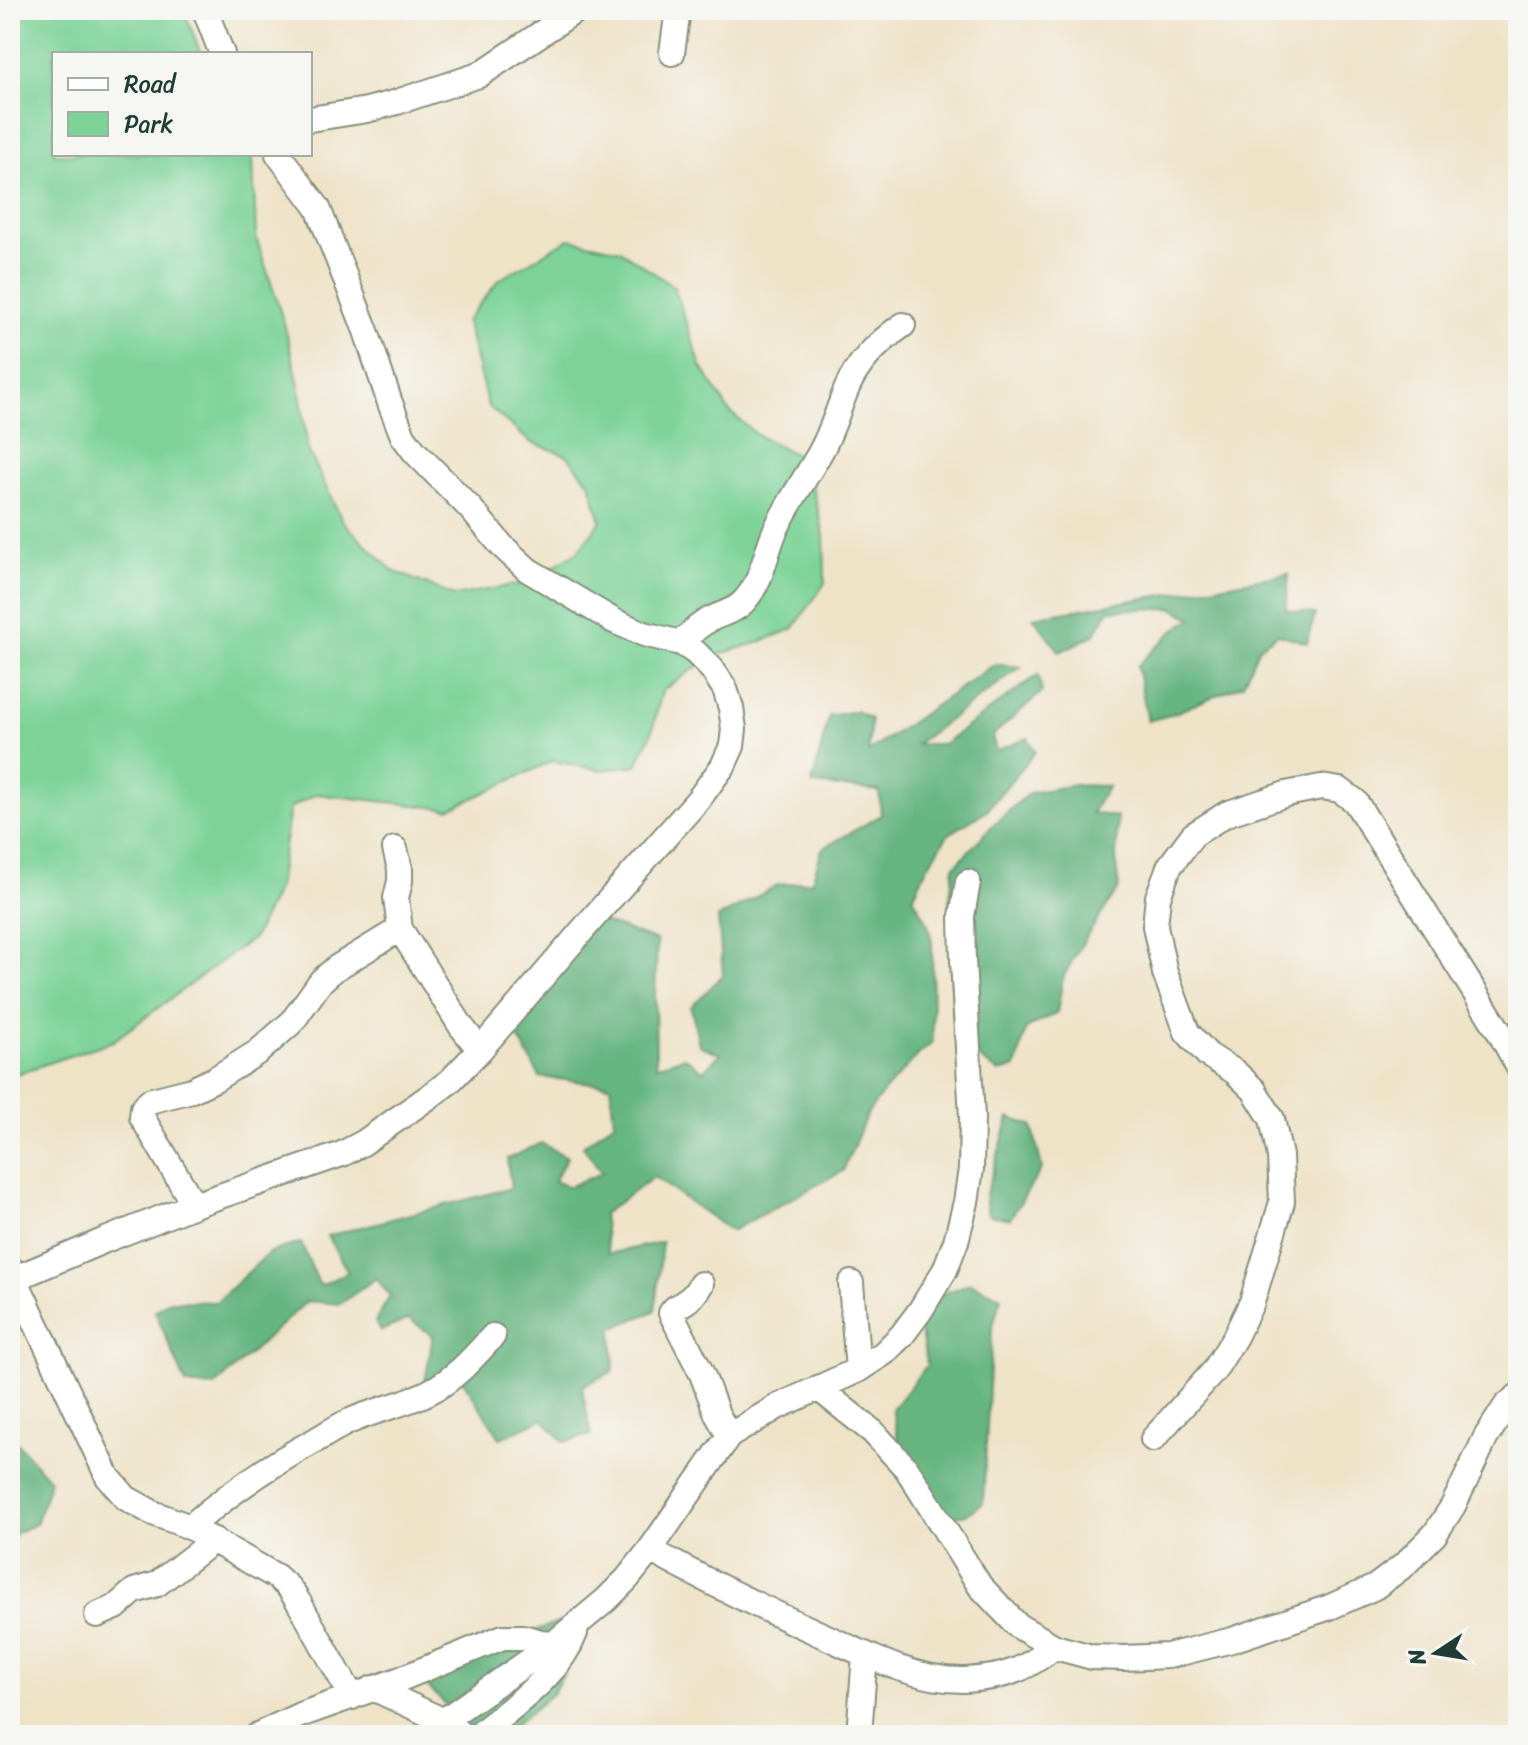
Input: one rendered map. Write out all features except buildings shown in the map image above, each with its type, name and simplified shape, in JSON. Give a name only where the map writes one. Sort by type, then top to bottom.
[{"type":"street","points":[[205,10],[221,52]]},
{"type":"street","points":[[312,119],[367,110],[479,75],[576,10]]},
{"type":"street","points":[[672,53],[678,10]]},
{"type":"street","points":[[279,156],[318,208],[403,436],[414,451],[528,570],[614,621],[644,634],[681,643],[695,652],[712,669],[725,689],[734,729],[732,746],[723,766],[698,800],[450,1081],[363,1143],[325,1161],[194,1205],[13,1273],[108,1477],[126,1498],[153,1513],[190,1527],[277,1577],[289,1588],[362,1692],[447,1727]]},
{"type":"street","points":[[681,643],[709,620],[745,601],[763,569],[774,533],[822,450],[847,387],[860,365],[903,325]]},
{"type":"street","points":[[1153,1439],[1214,1371],[1235,1337],[1252,1302],[1282,1202],[1280,1156],[1272,1119],[1254,1090],[1235,1072],[1208,1055],[1187,1032],[1165,973],[1155,926],[1158,897],[1169,867],[1193,835],[1226,814],[1286,794],[1321,787],[1340,790],[1355,801],[1518,1066]]},
{"type":"street","points":[[395,849],[400,869],[396,898],[400,929],[461,1026],[480,1050]]},
{"type":"street","points":[[447,1727],[552,1645],[627,1579],[729,1436],[756,1418],[858,1370],[884,1353],[920,1311],[945,1270],[956,1241],[971,1169],[972,1117],[962,916],[968,882]]},
{"type":"street","points":[[194,1205],[142,1117],[143,1108],[149,1101],[192,1090],[215,1079],[258,1052],[292,1022],[321,981],[336,968],[400,929]]},
{"type":"street","points":[[851,1283],[858,1370]]},
{"type":"street","points":[[701,1284],[695,1294],[674,1307],[671,1313],[729,1436]]},
{"type":"street","points":[[190,1527],[233,1491],[299,1449],[348,1422],[404,1402],[448,1380],[493,1336]]},
{"type":"street","points":[[818,1388],[873,1432],[907,1469],[980,1586],[1018,1626],[1055,1647],[1092,1657],[1168,1656],[1232,1640],[1330,1607],[1375,1587],[1403,1566],[1435,1534],[1453,1506],[1486,1437],[1506,1406],[1518,1396]]},
{"type":"street","points":[[97,1615],[116,1607],[134,1591],[157,1584],[214,1540]]},
{"type":"street","points":[[650,1550],[725,1589],[909,1671],[967,1680],[1020,1669],[1055,1647]]},
{"type":"street","points":[[479,1735],[527,1694],[559,1661],[569,1648],[578,1623]]},
{"type":"street","points":[[258,1735],[300,1715],[398,1680],[503,1637],[523,1637],[552,1645]]},
{"type":"street","points":[[859,1735],[865,1654]]},
{"type":"street","points":[[398,1680],[447,1727]]},
{"type":"green space","points":[[10,10],[184,10],[200,52],[52,52],[52,156],[251,156],[256,237],[284,323],[299,385],[308,450],[343,522],[393,571],[454,596],[526,583],[577,552],[601,521],[590,483],[567,455],[530,442],[488,406],[466,321],[499,280],[569,239],[620,250],[674,287],[701,366],[729,411],[757,435],[800,457],[812,485],[824,535],[825,583],[793,629],[712,656],[662,691],[651,735],[637,765],[602,770],[552,761],[450,809],[316,794],[290,808],[278,887],[254,937],[113,1041],[10,1076]]},
{"type":"green space","points":[[1289,574],[1286,610],[1315,614],[1307,643],[1278,634],[1259,647],[1243,684],[1148,721],[1137,666],[1171,633],[1192,618],[1173,608],[1109,610],[1094,635],[1060,652],[1033,617]]},
{"type":"green space","points":[[995,664],[1021,667],[916,744],[943,744],[1038,675],[1042,692],[992,736],[996,751],[1028,738],[1035,752],[986,811],[948,835],[913,897],[927,921],[932,941],[933,1042],[886,1089],[867,1114],[843,1171],[731,1231],[654,1177],[603,1214],[608,1254],[662,1242],[655,1311],[612,1328],[614,1371],[582,1386],[591,1435],[564,1442],[543,1419],[500,1438],[457,1371],[424,1387],[433,1336],[409,1319],[381,1331],[375,1322],[390,1296],[376,1278],[340,1304],[307,1301],[214,1387],[186,1384],[155,1311],[169,1301],[216,1302],[270,1252],[301,1243],[320,1286],[348,1272],[327,1236],[511,1188],[507,1159],[541,1143],[567,1157],[554,1181],[568,1187],[602,1173],[583,1146],[614,1122],[610,1085],[540,1077],[516,1033],[595,919],[657,941],[656,1066],[684,1057],[703,1071],[720,1054],[699,1045],[691,1007],[723,975],[718,918],[778,885],[812,881],[822,849],[881,815],[879,791],[812,784],[829,716],[856,711],[871,719],[868,752]]},
{"type":"green space","points":[[1074,785],[1108,786],[1092,813],[1117,817],[1119,888],[1063,977],[1057,1013],[1026,1029],[1016,1067],[999,1073],[954,1038],[949,902],[954,867],[993,825],[1029,793]]},
{"type":"green space","points":[[1009,1118],[1032,1125],[1042,1168],[1010,1219],[988,1215],[985,1198]]},
{"type":"green space","points":[[970,1283],[1001,1297],[992,1329],[983,1503],[967,1514],[944,1518],[922,1492],[898,1439],[892,1409],[927,1365],[917,1312],[945,1293]]},
{"type":"green space","points":[[10,1435],[50,1480],[36,1524],[15,1533],[10,1547]]},
{"type":"green space","points":[[599,1608],[553,1693],[503,1735],[478,1735],[422,1682],[417,1673]]}]
